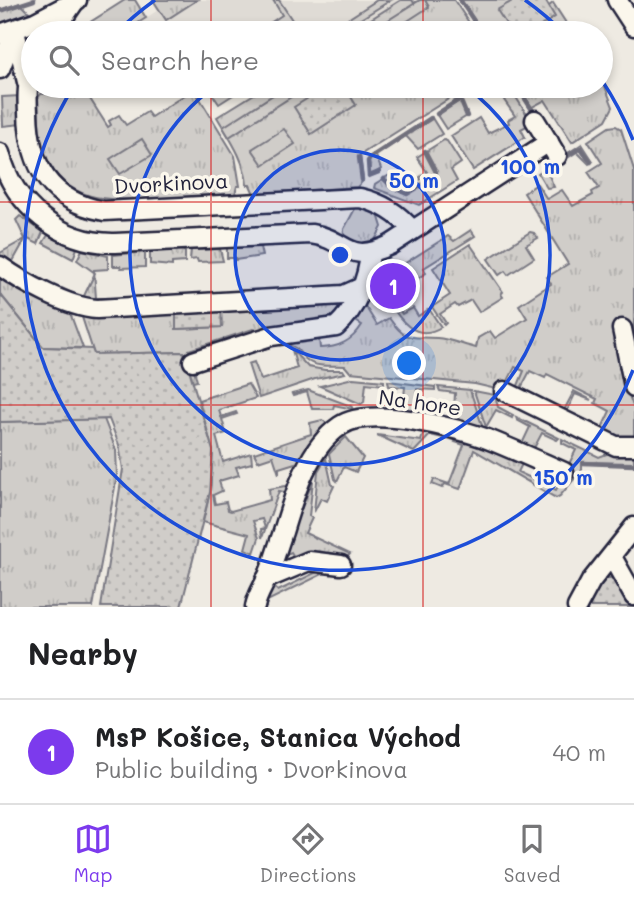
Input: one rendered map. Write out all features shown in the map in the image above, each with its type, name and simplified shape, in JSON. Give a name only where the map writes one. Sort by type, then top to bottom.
[{"type":"street","points":[[617,0],[634,26]]},
{"type":"street","points":[[33,21],[76,1]]},
{"type":"street","points":[[62,21],[76,1]]},
{"type":"street","points":[[0,69],[7,33]]},
{"type":"street","name":"Dvorkinova","points":[[7,33],[21,59]]},
{"type":"street","name":"Dvorkinova","points":[[29,98],[28,125],[33,155],[48,182],[80,205],[104,211],[360,198],[394,212],[412,230]]},
{"type":"street","points":[[0,153],[10,180],[31,209],[55,227],[86,240],[115,243],[311,234],[324,237],[354,253],[370,253],[553,149],[535,120]]},
{"type":"street","points":[[193,361],[271,336],[336,327],[348,313],[362,287],[370,253]]},
{"type":"street","points":[[0,266],[69,303],[97,309],[344,295],[362,287]]},
{"type":"street","points":[[622,329],[634,387]]},
{"type":"street","points":[[504,391],[616,446],[634,446]]},
{"type":"street","name":"Na hore","points":[[255,607],[302,478],[329,437],[340,426],[349,422],[375,417],[397,418],[454,429],[489,439],[564,472]]},
{"type":"street","points":[[577,607],[591,580],[634,527]]},
{"type":"street","points":[[612,557],[634,596]]},
{"type":"street","points":[[267,579],[309,561],[341,565]]},
{"type":"shaded area","points":[[197,0],[454,0],[468,21],[141,21],[160,9],[167,19]]},
{"type":"green space","points":[[125,0],[135,0],[146,18],[141,21],[92,21]]},
{"type":"green space","points":[[153,0],[197,0],[166,20]]},
{"type":"green space","points":[[273,0],[279,0],[293,21],[273,21],[282,15]]},
{"type":"green space","points":[[377,0],[391,0],[357,21],[345,21]]},
{"type":"green space","points":[[401,0],[412,0],[414,3],[420,0],[454,0],[468,21],[368,21]]},
{"type":"green space","points":[[420,0],[425,0],[429,7],[407,21],[387,21]]},
{"type":"green space","points":[[461,0],[547,0],[549,6],[553,3],[565,21],[475,21]]},
{"type":"green space","points":[[514,0],[545,0],[555,17],[549,21],[504,21],[497,10]]},
{"type":"green space","points":[[20,3],[30,13],[0,24],[0,10]]},
{"type":"green space","points":[[20,96],[21,124],[3,126],[2,97]]},
{"type":"green space","points":[[38,98],[89,98],[108,127],[111,125],[109,121],[119,115],[126,125],[147,112],[151,117],[180,98],[200,98],[235,156],[240,186],[237,186],[235,194],[109,199],[79,192],[55,173],[46,157],[39,128]]},
{"type":"green space","points":[[215,98],[228,98],[219,104]]},
{"type":"green space","points":[[248,98],[450,98],[360,155],[363,181],[357,187],[254,194],[250,185],[247,185],[236,150],[217,117]]},
{"type":"green space","points":[[268,98],[289,98],[229,137],[223,127]]},
{"type":"green space","points":[[308,98],[352,98],[356,105],[311,134],[294,107]]},
{"type":"green space","points":[[516,98],[532,123],[521,129],[525,137],[473,170],[451,136],[479,118],[488,133],[509,123],[508,120],[515,116],[504,100]]},
{"type":"green space","points":[[526,98],[610,98],[613,107],[606,120],[572,142],[545,100],[532,107],[537,115]]},
{"type":"green space","points":[[461,100],[467,116],[446,129],[437,115]]},
{"type":"green space","points":[[432,118],[442,134],[418,149],[406,136],[376,156],[381,169],[370,176],[369,162],[374,155]]},
{"type":"green space","points":[[616,126],[621,129],[634,170],[634,349],[619,351],[619,368],[634,409],[634,440],[614,439],[562,414],[574,391],[591,400],[575,394],[567,411],[602,428],[610,411],[595,403],[597,399],[547,374],[545,378],[530,371],[521,388],[558,406],[555,410],[517,388],[524,371],[515,367],[506,385],[496,389],[475,384],[350,372],[345,366],[312,363],[290,346],[288,341],[319,338],[320,348],[327,348],[349,339],[362,325],[352,319],[370,287],[372,290],[365,306],[377,325],[389,318],[400,331],[410,337],[442,339],[476,348],[478,338],[490,331],[495,338],[527,318],[519,305],[551,284],[547,277],[568,264],[524,193],[537,184],[547,199],[562,190],[573,206],[593,195],[592,192],[599,188],[588,172],[602,163],[588,141],[609,127]]},
{"type":"green space","points":[[284,129],[295,144],[263,165],[252,149]]},
{"type":"green space","points":[[142,139],[152,155],[120,174],[110,159]]},
{"type":"green space","points":[[444,140],[461,163],[451,170],[457,181],[419,205],[374,188],[375,184],[391,174],[401,189],[421,179],[427,172],[417,157]]},
{"type":"green space","points":[[582,144],[593,161],[589,164],[577,152],[547,171],[554,187],[547,188],[538,173]]},
{"type":"green space","points":[[363,206],[378,214],[382,227],[374,242],[367,246],[343,240],[344,229],[356,207]]},
{"type":"green space","points":[[20,216],[43,232],[38,244],[26,238],[12,263],[24,270],[21,276],[0,261],[0,253],[25,239],[16,220]]},
{"type":"green space","points":[[471,230],[475,236],[424,268],[426,273],[402,288],[394,276],[382,283],[380,279],[448,236],[454,241]]},
{"type":"green space","points":[[530,232],[538,238],[526,245],[534,258],[508,275],[505,271],[499,275],[488,259]]},
{"type":"green space","points":[[48,235],[77,248],[73,259],[43,243]]},
{"type":"green space","points":[[470,244],[503,292],[503,297],[479,312],[471,300],[458,307],[455,304],[440,314],[446,323],[444,325],[432,307],[450,295],[433,268]]},
{"type":"green space","points":[[260,247],[262,256],[235,260],[227,258],[227,248]]},
{"type":"green space","points":[[220,249],[223,261],[190,260],[191,250]]},
{"type":"green space","points":[[82,250],[108,256],[108,269],[94,272],[77,260]]},
{"type":"green space","points":[[143,252],[145,267],[113,266],[113,255]]},
{"type":"green space","points":[[150,252],[185,252],[185,262],[172,263],[172,266],[150,264]]},
{"type":"green space","points":[[0,270],[64,305],[62,309],[70,313],[83,348],[43,347],[0,294]]},
{"type":"green space","points":[[94,274],[96,298],[109,298],[110,304],[59,294],[62,288],[83,298]]},
{"type":"green space","points":[[0,294],[43,347],[92,349],[94,354],[184,352],[213,451],[210,492],[181,607],[101,607],[123,469],[119,445],[109,419],[0,422]]},
{"type":"green space","points":[[391,297],[402,314],[413,308],[418,316],[429,309],[441,327],[423,332],[409,326],[387,299]]},
{"type":"green space","points":[[347,299],[334,322],[263,331],[253,329],[189,350],[197,381],[193,382],[184,352],[94,354],[80,311],[165,310],[166,315],[176,314],[177,329],[221,327],[221,307],[244,305],[245,310],[254,310],[254,304]]},
{"type":"green space","points":[[221,307],[222,327],[176,329],[176,309]]},
{"type":"green space","points":[[292,350],[308,367],[343,370],[345,373],[315,379],[259,398],[248,364],[254,362],[261,380],[297,368]]},
{"type":"green space","points":[[353,378],[384,381],[384,385],[366,383],[364,402],[361,404],[320,386]]},
{"type":"green space","points":[[388,381],[435,387],[435,390],[417,389],[415,407],[410,413],[406,412],[403,406],[405,387],[389,386]]},
{"type":"green space","points":[[248,384],[256,398],[219,410],[221,417],[236,412],[237,414],[222,419],[226,433],[216,436],[223,462],[251,453],[252,463],[236,467],[239,475],[219,481],[222,491],[213,495],[215,504],[226,502],[228,510],[231,511],[270,500],[269,489],[285,486],[290,491],[279,491],[262,538],[261,529],[265,528],[262,519],[253,521],[259,538],[254,553],[245,549],[249,534],[203,522],[210,492],[213,451],[199,400]]},
{"type":"green space","points":[[438,387],[470,390],[483,428],[475,428],[457,420],[454,411],[455,393],[440,391]]},
{"type":"green space","points":[[308,390],[351,406],[355,410],[354,413],[353,409],[334,405],[333,409],[312,409],[307,392],[293,396],[292,394]]},
{"type":"green space","points":[[474,391],[495,395],[498,407],[513,415],[512,418],[496,410],[486,427]]},
{"type":"green space","points":[[516,417],[559,438],[557,440],[542,433],[532,452],[521,446],[530,427]]},
{"type":"green space","points":[[104,419],[116,450],[117,476],[93,607],[0,607],[0,422]]},
{"type":"green space","points":[[322,420],[330,425],[307,449],[296,467],[295,463],[279,468],[279,474],[273,456],[258,461],[254,453],[311,434],[310,423]]},
{"type":"green space","points":[[424,431],[443,434],[443,438],[430,435],[414,452],[377,435],[421,441]]},
{"type":"green space","points":[[346,437],[363,458],[356,472],[344,467],[337,481],[329,454]]},
{"type":"green space","points":[[458,438],[523,462],[518,472],[556,490],[576,450],[562,443],[562,439],[599,457],[612,452],[634,454],[634,463],[582,462],[582,470],[556,498],[474,450],[460,489],[445,484],[442,488],[432,484],[434,479],[449,484],[464,445],[455,442]]},
{"type":"green space","points":[[326,458],[334,486],[327,501],[321,498],[314,512],[318,471]]},
{"type":"green space","points":[[313,481],[309,516],[312,518],[305,533],[350,554],[343,562],[296,560],[291,552],[281,557],[285,547],[288,548]]},
{"type":"green space","points":[[312,566],[331,570],[265,602],[266,607],[262,607],[271,584],[278,591],[317,572]]},
{"type":"green space","points":[[613,577],[630,595],[634,607],[584,607],[599,581]]},
{"type":"waterway","points":[[0,11],[34,0]]},
{"type":"waterway","points":[[460,0],[474,21]]},
{"type":"waterway","points":[[437,114],[462,98]]},
{"type":"waterway","points":[[525,98],[534,113]]},
{"type":"waterway","points":[[460,99],[467,116]]},
{"type":"waterway","points":[[379,172],[369,176],[368,161],[371,157],[431,118]]},
{"type":"waterway","points":[[563,157],[581,148],[591,162]]},
{"type":"waterway","points":[[384,179],[392,187],[407,194],[435,177],[436,172],[425,151]]},
{"type":"waterway","points":[[359,157],[362,180]]},
{"type":"waterway","points":[[583,463],[634,465]]},
{"type":"place","name":"MsP Košice, Stanica Východ","points":[[393,286]]}]
